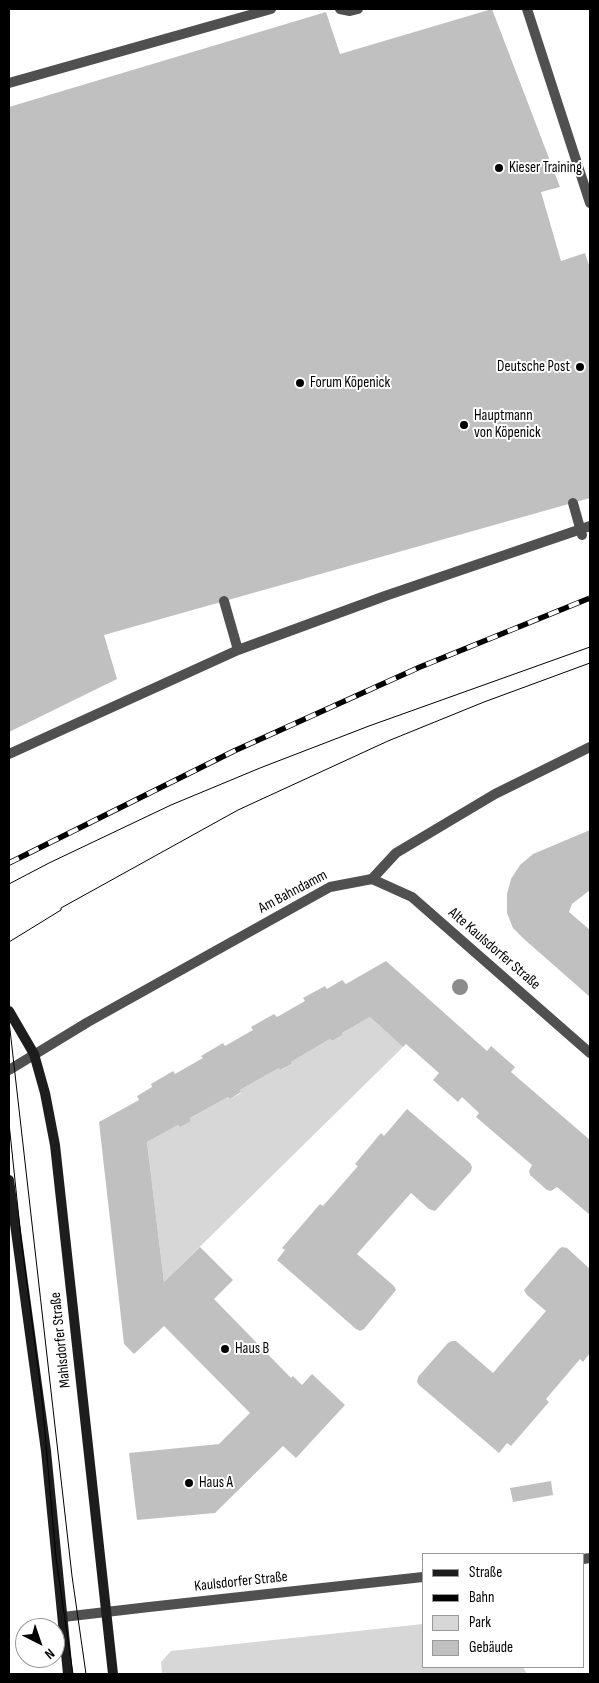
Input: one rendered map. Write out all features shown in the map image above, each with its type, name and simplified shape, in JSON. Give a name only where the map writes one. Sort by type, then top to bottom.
[{"type":"main road","name":"Mahlsdorfer Straße","points":[[9,1011],[34,1054],[45,1093],[55,1145],[113,1674]]},
{"type":"main road","name":"Mahlsdorfer Straße","points":[[9,1180],[46,1451],[68,1674]]},
{"type":"street","points":[[9,83],[271,9]]},
{"type":"street","points":[[340,9],[350,11],[358,9]]},
{"type":"street","points":[[527,9],[590,203]]},
{"type":"street","points":[[9,754],[238,650],[385,596],[584,531],[573,504]]},
{"type":"street","points":[[224,601],[238,650]]},
{"type":"street","points":[[372,879],[396,853],[495,794],[590,747]]},
{"type":"street","name":"Alte Kaulsdorfer Straße","points":[[372,879],[412,897],[590,1053]]},
{"type":"street","name":"Am Bahndamm","points":[[9,1070],[34,1054],[330,887],[372,879]]},
{"type":"street","name":"Kaulsdorfer Straße","points":[[63,1617],[422,1577]]},
{"type":"green space","points":[[370,1017],[403,1047],[164,1282],[147,1142],[178,1125],[191,1121],[190,1118],[228,1097],[230,1099],[241,1093],[240,1090],[279,1068],[281,1070],[292,1064],[291,1062],[330,1039],[332,1041],[343,1035],[342,1033]]},
{"type":"green space","points":[[422,1624],[422,1668],[524,1668],[527,1674],[162,1674],[161,1662],[171,1651]]},
{"type":"building","name":"Forum Köpenick","points":[[492,9],[560,187],[541,192],[561,261],[585,253],[590,268],[590,498],[104,635],[117,679],[9,732],[9,107],[326,12],[340,54]]},
{"type":"building","points":[[590,830],[590,890],[572,904],[569,912],[590,930],[590,997],[513,928],[507,913],[507,894],[511,879],[520,865],[533,854]]},
{"type":"building","points":[[386,961],[487,1051],[491,1046],[515,1067],[511,1072],[590,1140],[590,1215],[557,1187],[551,1191],[547,1190],[530,1175],[529,1171],[532,1165],[476,1117],[479,1113],[462,1097],[458,1102],[433,1080],[439,1073],[406,1044],[403,1047],[370,1017],[342,1033],[343,1035],[332,1041],[330,1039],[291,1062],[292,1064],[280,1070],[279,1068],[240,1090],[241,1092],[230,1099],[228,1097],[190,1118],[191,1121],[180,1127],[178,1125],[147,1142],[164,1282],[200,1247],[233,1280],[214,1299],[291,1378],[293,1376],[302,1385],[312,1374],[345,1405],[296,1458],[283,1446],[215,1513],[137,1520],[129,1453],[219,1444],[250,1413],[164,1326],[134,1354],[124,1344],[99,1122],[139,1100],[137,1096],[152,1087],[151,1084],[173,1071],[175,1074],[203,1058],[201,1056],[223,1043],[225,1046],[253,1030],[251,1027],[274,1014],[277,1017],[305,1001],[303,998],[325,986],[327,989],[342,980],[346,984]]},
{"type":"building","points":[[407,1109],[470,1163],[472,1167],[471,1171],[435,1211],[429,1209],[411,1193],[357,1254],[394,1286],[396,1290],[364,1329],[360,1331],[277,1260],[285,1250],[282,1248],[320,1204],[323,1206],[358,1166],[355,1164],[381,1133],[384,1136]]},
{"type":"building","points":[[562,1247],[567,1248],[590,1269],[590,1353],[583,1362],[580,1359],[546,1399],[549,1402],[511,1446],[507,1443],[499,1453],[419,1385],[417,1382],[418,1377],[448,1343],[452,1341],[456,1341],[493,1373],[546,1311],[527,1295],[524,1290]]},
{"type":"building","points":[[551,1481],[553,1495],[513,1502],[510,1488]]},
{"type":"tram line","points":[[9,884],[171,805],[260,768],[369,726],[590,647]]},
{"type":"tram line","points":[[9,942],[61,910],[61,908],[238,810],[388,741],[484,702],[590,663]]},
{"type":"tram line","points":[[9,1021],[72,1576],[86,1674]]},
{"type":"tram line","points":[[9,1123],[21,1238],[42,1399],[56,1558],[73,1674]]},
{"type":"railway","points":[[9,863],[234,751],[420,667],[590,598]]},
{"type":"place","name":"Kieser Training","points":[[499,168]]},
{"type":"place","name":"Deutsche Post","points":[[580,367]]},
{"type":"place","name":"Forum Köpenick","points":[[300,383]]},
{"type":"place","name":"Hauptmann von Köpenick","points":[[464,425]]},
{"type":"place","name":"Haus B","points":[[225,1349]]},
{"type":"place","name":"Haus A","points":[[189,1483]]}]
